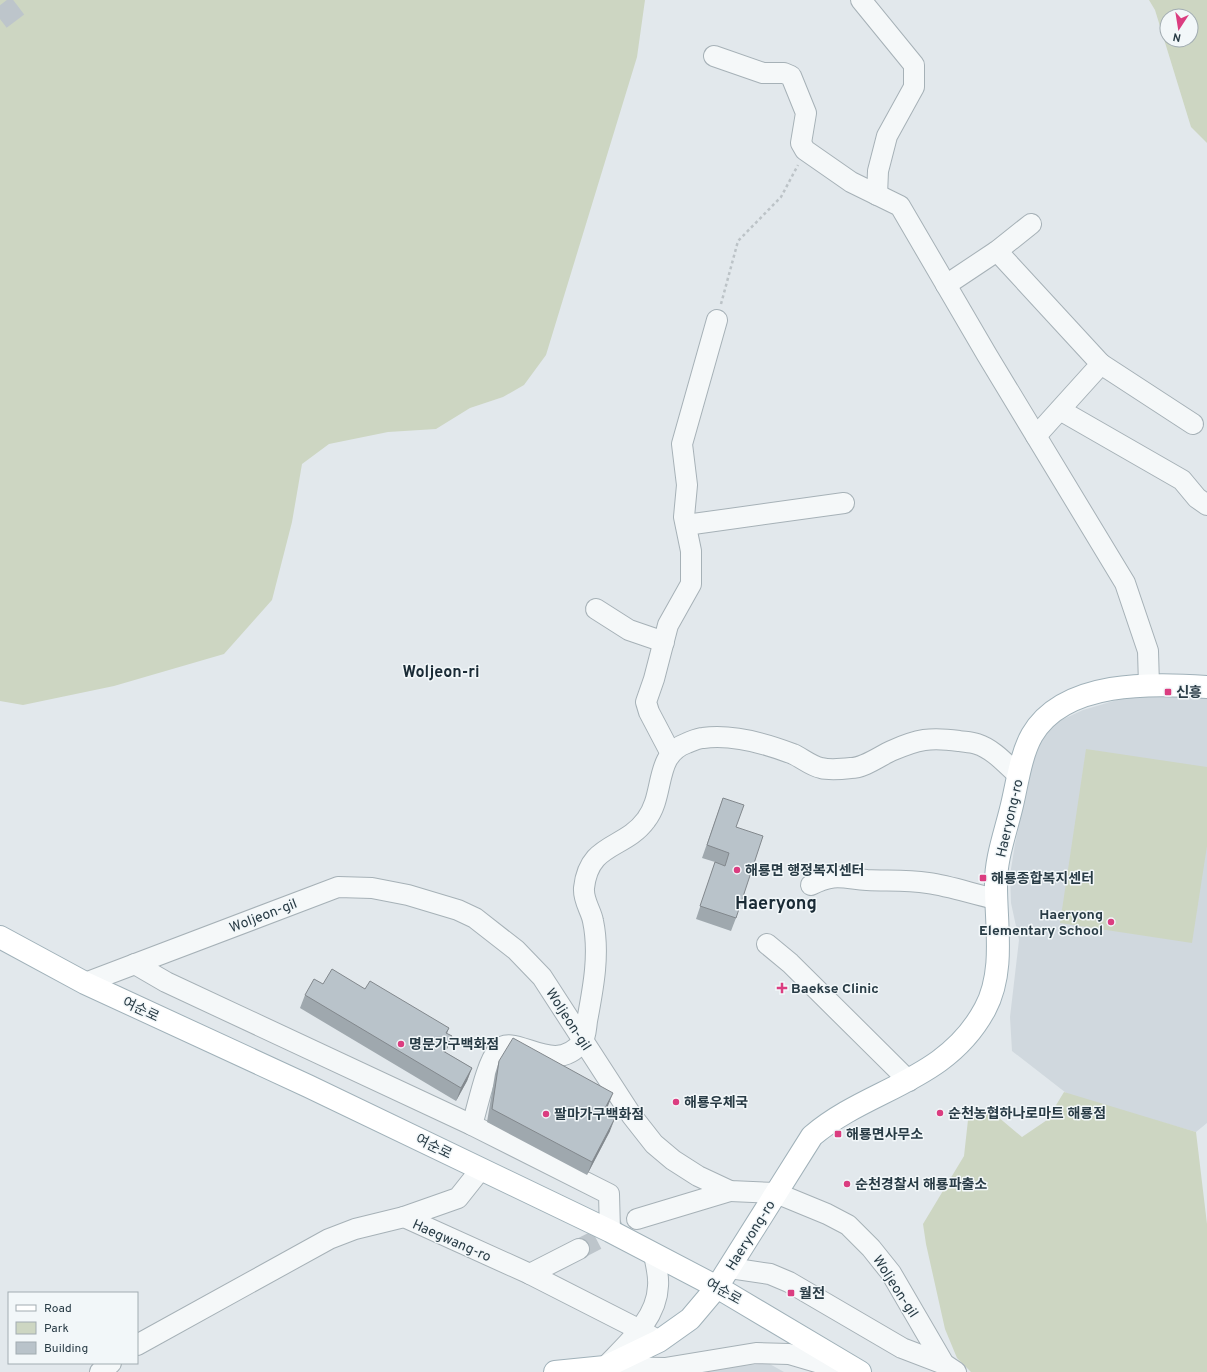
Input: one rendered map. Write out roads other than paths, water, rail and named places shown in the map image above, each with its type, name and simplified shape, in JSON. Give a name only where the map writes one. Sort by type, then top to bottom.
[{"type":"main road","name":"Haeryong-ro","points":[[555,1372],[605,1366],[659,1341],[690,1319],[717,1287],[730,1268],[812,1136],[828,1122],[919,1075],[952,1052],[973,1028],[986,1008],[993,992],[997,970],[996,899],[998,867],[1018,775],[1031,736],[1040,723],[1071,701],[1091,694],[1119,688],[1149,685],[1207,687]]},
{"type":"main road","name":"여순로","points":[[0,937],[85,983],[308,1086],[610,1231],[717,1287],[860,1372]]},
{"type":"main road","points":[[0,943],[42,961]]},
{"type":"street","points":[[861,0],[914,65],[914,87],[887,136],[878,171],[877,195]]},
{"type":"street","points":[[714,56],[763,73],[784,73],[791,76],[806,113],[801,143],[805,150],[851,182],[900,206],[1125,583],[1148,651],[1149,685]]},
{"type":"street","points":[[946,285],[997,251],[1030,224]]},
{"type":"street","points":[[997,251],[1101,364],[1193,424]]},
{"type":"street","points":[[670,752],[649,712],[646,702],[654,679],[668,625],[691,584],[691,551],[684,517],[687,485],[682,444],[717,320]]},
{"type":"street","points":[[1036,436],[1101,364]]},
{"type":"street","points":[[1060,410],[1182,480],[1197,498],[1207,505]]},
{"type":"street","points":[[686,525],[844,503]]},
{"type":"street","points":[[596,609],[629,630],[664,642]]},
{"type":"street","points":[[472,1125],[491,1061],[499,1048],[514,1046],[549,1057],[570,1053],[583,1041],[593,992],[597,954],[593,920],[585,900],[584,890],[586,878],[591,863],[598,854],[627,837],[646,821],[657,801],[664,763],[670,752],[678,746],[702,738],[736,738],[792,754],[820,768],[854,768],[910,743],[935,738],[978,744],[1000,758],[1018,775]]},
{"type":"street","points":[[811,885],[825,878],[837,876],[867,880],[902,880],[929,883],[996,899]]},
{"type":"street","name":"Woljeon-gil","points":[[85,983],[316,894],[338,887],[372,888],[408,895],[434,902],[475,918],[516,950],[542,977],[632,1116],[654,1144],[673,1160],[698,1176],[730,1191],[776,1193],[827,1214],[848,1225],[871,1248],[891,1273],[950,1368]]},
{"type":"street","points":[[767,944],[790,963],[909,1081]]},
{"type":"street","points":[[135,964],[166,982],[472,1125],[610,1194],[610,1231]]},
{"type":"street","points":[[404,1218],[458,1198],[481,1169]]},
{"type":"street","points":[[637,1219],[730,1191]]},
{"type":"street","name":"Haegwang-ro","points":[[138,1344],[329,1239],[355,1229],[404,1218],[530,1274],[659,1341]]},
{"type":"street","points":[[530,1274],[579,1249]]},
{"type":"street","points":[[605,1366],[640,1330],[654,1308],[657,1296],[658,1278],[654,1255]]},
{"type":"street","points":[[730,1268],[770,1274],[789,1282],[902,1348],[950,1368]]},
{"type":"street","points":[[605,1366],[665,1370],[756,1353],[790,1354],[851,1372]]},
{"type":"street","points":[[100,1372],[111,1364]]},
{"type":"tunnel","points":[[0,19],[25,0]]},
{"type":"tunnel","points":[[579,1249],[637,1219]]},
{"type":"place","name":"신흥","points":[[1168,692]]},
{"type":"place","name":"해룡면 행정복지센터","points":[[737,870]]},
{"type":"place","name":"해룡종합복지센터","points":[[983,878]]},
{"type":"place","name":"Haeryong Elementary School","points":[[1111,922]]},
{"type":"place","name":"Baekse Clinic","points":[[782,988]]},
{"type":"place","name":"명문가구백화점","points":[[401,1044]]},
{"type":"place","name":"해룡우체국","points":[[676,1102]]},
{"type":"place","name":"순천농협하나로마트 해룡점","points":[[940,1113]]},
{"type":"place","name":"팔마가구백화점","points":[[546,1114]]},
{"type":"place","name":"해룡면사무소","points":[[838,1134]]},
{"type":"place","name":"순천경찰서 해룡파출소","points":[[847,1184]]},
{"type":"place","name":"월전","points":[[791,1293]]},
{"type":"district","name":"Woljeon-ri","points":[[441,671]]},
{"type":"district","name":"Haeryong","points":[[776,903]]}]
